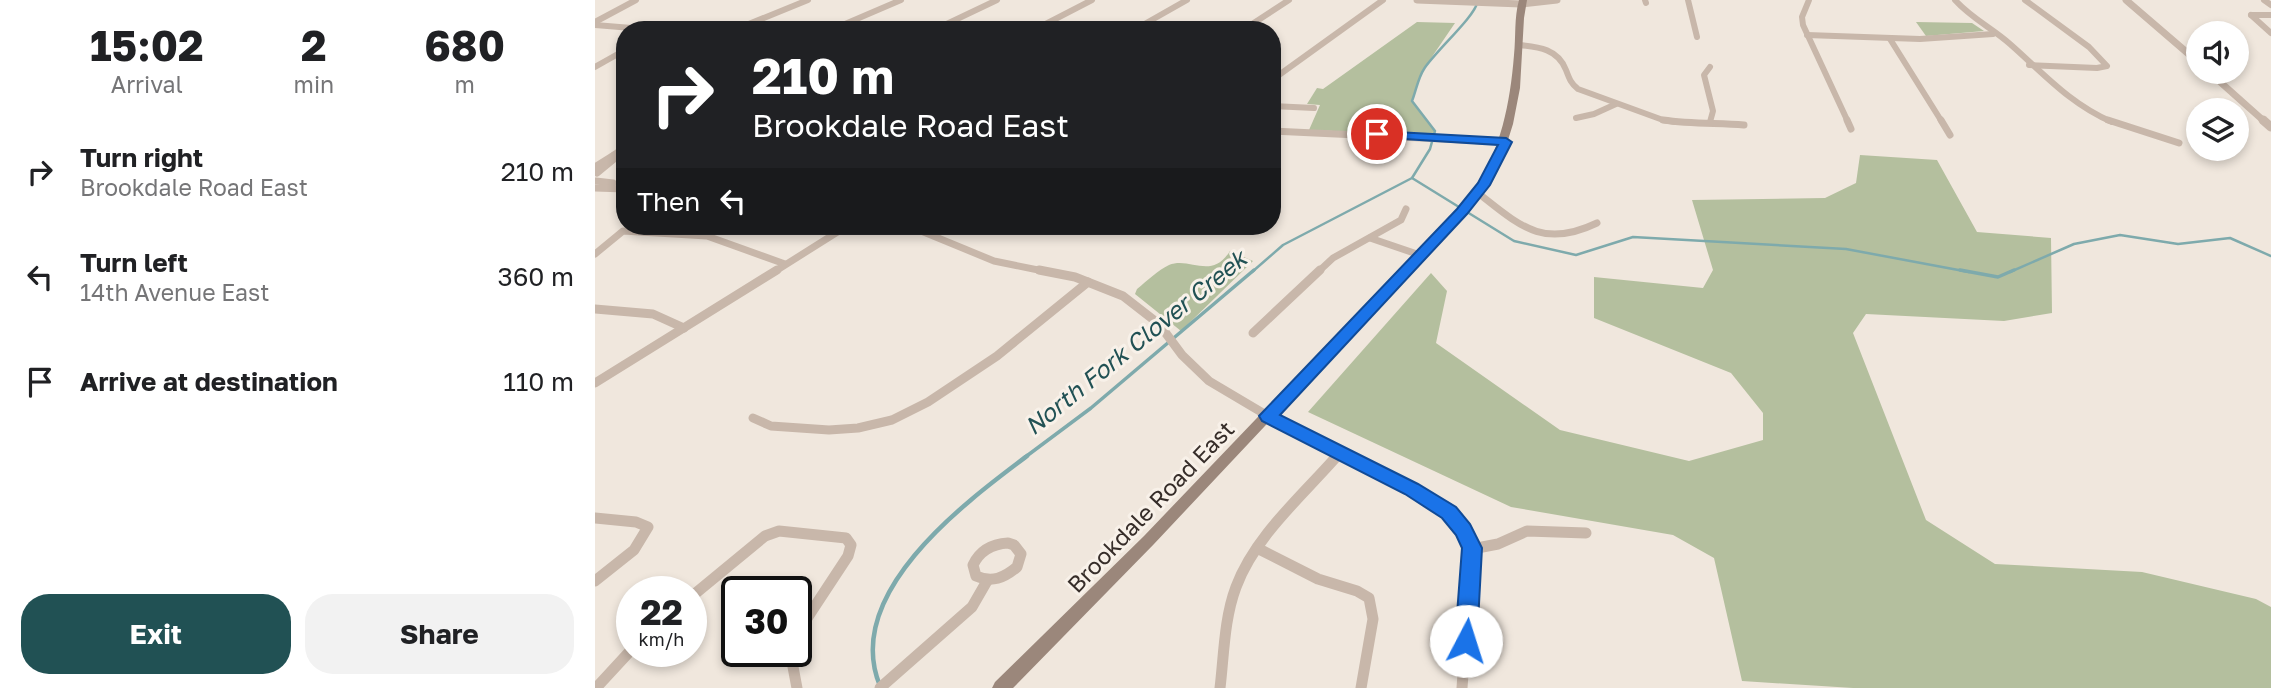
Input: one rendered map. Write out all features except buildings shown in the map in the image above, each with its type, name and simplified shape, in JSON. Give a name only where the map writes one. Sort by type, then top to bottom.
[{"type":"main road","name":"Brookdale Road East","points":[[1001,688],[1095,596],[1478,193],[1506,142],[1514,106],[1522,2]]},
{"type":"street","points":[[595,24],[636,0]]},
{"type":"street","points":[[756,21],[808,0]]},
{"type":"street","points":[[852,21],[901,0]]},
{"type":"street","points":[[953,21],[997,0]]},
{"type":"street","points":[[1051,21],[1092,0]]},
{"type":"street","points":[[1150,21],[1187,0]]},
{"type":"street","points":[[1257,21],[1289,0]]},
{"type":"street","points":[[1281,74],[1383,0]]},
{"type":"street","points":[[1417,0],[1557,0]]},
{"type":"street","points":[[1688,0],[1697,37]]},
{"type":"street","points":[[1809,0],[1801,18],[1851,129]]},
{"type":"street","points":[[1955,0],[1973,19],[2010,44],[2029,65],[2075,103],[2097,115],[2179,143]]},
{"type":"street","points":[[2025,0],[2042,18],[2083,40],[2107,66],[2097,68],[2029,65]]},
{"type":"street","points":[[2126,0],[2186,52]]},
{"type":"street","points":[[2264,0],[2271,5]]},
{"type":"street","points":[[2271,15],[2251,15],[2271,33]]},
{"type":"street","points":[[595,24],[616,26]]},
{"type":"street","points":[[1807,35],[1890,39],[1993,34]]},
{"type":"street","points":[[1890,39],[1949,135]]},
{"type":"street","points":[[1519,45],[1542,48],[1556,54],[1563,62],[1574,87],[1616,104],[1671,121],[1700,125],[1710,122],[1744,125]]},
{"type":"street","points":[[595,67],[616,55]]},
{"type":"street","points":[[1710,67],[1704,75],[1714,117],[1710,122]]},
{"type":"street","points":[[2222,84],[2271,128]]},
{"type":"street","points":[[1576,118],[1594,114],[1616,104]]},
{"type":"street","points":[[1281,106],[1314,108]]},
{"type":"street","points":[[1281,131],[1506,142]]},
{"type":"street","points":[[596,177],[616,154]]},
{"type":"street","points":[[596,177],[616,182]]},
{"type":"street","points":[[596,177],[616,185]]},
{"type":"street","points":[[1478,193],[1524,227],[1547,236],[1571,236],[1597,223]]},
{"type":"street","points":[[1253,333],[1333,258],[1401,220],[1406,209]]},
{"type":"street","points":[[595,254],[618,235]]},
{"type":"street","points":[[698,235],[785,264]]},
{"type":"street","points":[[595,383],[832,235]]},
{"type":"street","points":[[931,235],[993,261],[1109,289],[1138,305],[1168,335],[1182,355],[1209,380],[1268,416],[1341,452],[1436,503],[1449,513],[1464,530],[1472,548],[1462,688]]},
{"type":"street","points":[[1370,238],[1420,255]]},
{"type":"street","points":[[753,418],[771,426],[829,430],[858,428],[892,420],[927,402],[997,356],[1088,282]]},
{"type":"street","points":[[595,309],[653,314],[684,328]]},
{"type":"street","points":[[1220,688],[1235,592],[1247,565],[1341,452]]},
{"type":"street","points":[[595,518],[636,522],[648,527],[634,550],[595,581]]},
{"type":"street","points":[[707,584],[753,545],[779,531],[840,535],[850,541],[848,556],[812,611]]},
{"type":"street","points":[[1472,548],[1497,544],[1527,531],[1586,533]]},
{"type":"street","points":[[1259,549],[1272,552],[1318,579],[1358,592],[1371,602],[1373,620],[1361,688]]},
{"type":"street","points":[[880,688],[972,607],[987,581]]},
{"type":"street","points":[[596,688],[616,666]]},
{"type":"street","points":[[793,667],[797,688]]},
{"type":"green space","points":[[1417,22],[1455,23],[1423,70],[1412,101],[1435,131],[1434,135],[1309,130],[1320,105],[1307,104],[1317,88],[1323,89]]},
{"type":"green space","points":[[1916,22],[1972,23],[1984,31],[1926,36]]},
{"type":"green space","points":[[1860,155],[1937,160],[1977,232],[2051,238],[2052,313],[2004,321],[1866,314],[1853,333],[1926,520],[1995,564],[2142,572],[2256,599],[2271,607],[2271,688],[1853,688],[1742,681],[1714,558],[1673,535],[1511,507],[1308,412],[1431,273],[1447,291],[1436,343],[1560,430],[1689,461],[1763,440],[1763,413],[1731,373],[1594,318],[1594,277],[1703,288],[1713,270],[1692,200],[1825,198],[1856,183]]},
{"type":"green space","points":[[1230,251],[1253,261],[1181,331],[1135,294],[1137,289],[1169,265],[1215,265]]},
{"type":"waterway","name":"North Fork Clover Creek","points":[[1412,178],[1430,149],[1435,131],[1412,101],[1419,80],[1429,62],[1469,17],[1477,3]]},
{"type":"waterway","name":"North Fork Clover Creek","points":[[1252,272],[1283,245],[1412,178]]},
{"type":"waterway","points":[[1412,178],[1514,241],[1576,255],[1633,237],[1846,249],[1969,272]]},
{"type":"waterway","points":[[2010,272],[2074,244],[2120,235],[2178,244],[2230,238],[2271,256]]},
{"type":"waterway","name":"North Fork Clover Creek","points":[[1024,458],[1091,408],[1254,270]]},
{"type":"waterway","points":[[1960,270],[1998,277],[2014,270]]},
{"type":"waterway","name":"North Fork Clover Creek","points":[[880,686],[873,652],[878,618],[893,585],[915,554],[942,526],[1027,456]]},
{"type":"route","points":[[1377,134],[1506,142],[1478,193],[1268,416],[1412,489],[1449,513],[1464,530],[1472,548],[1466,641]]}]
